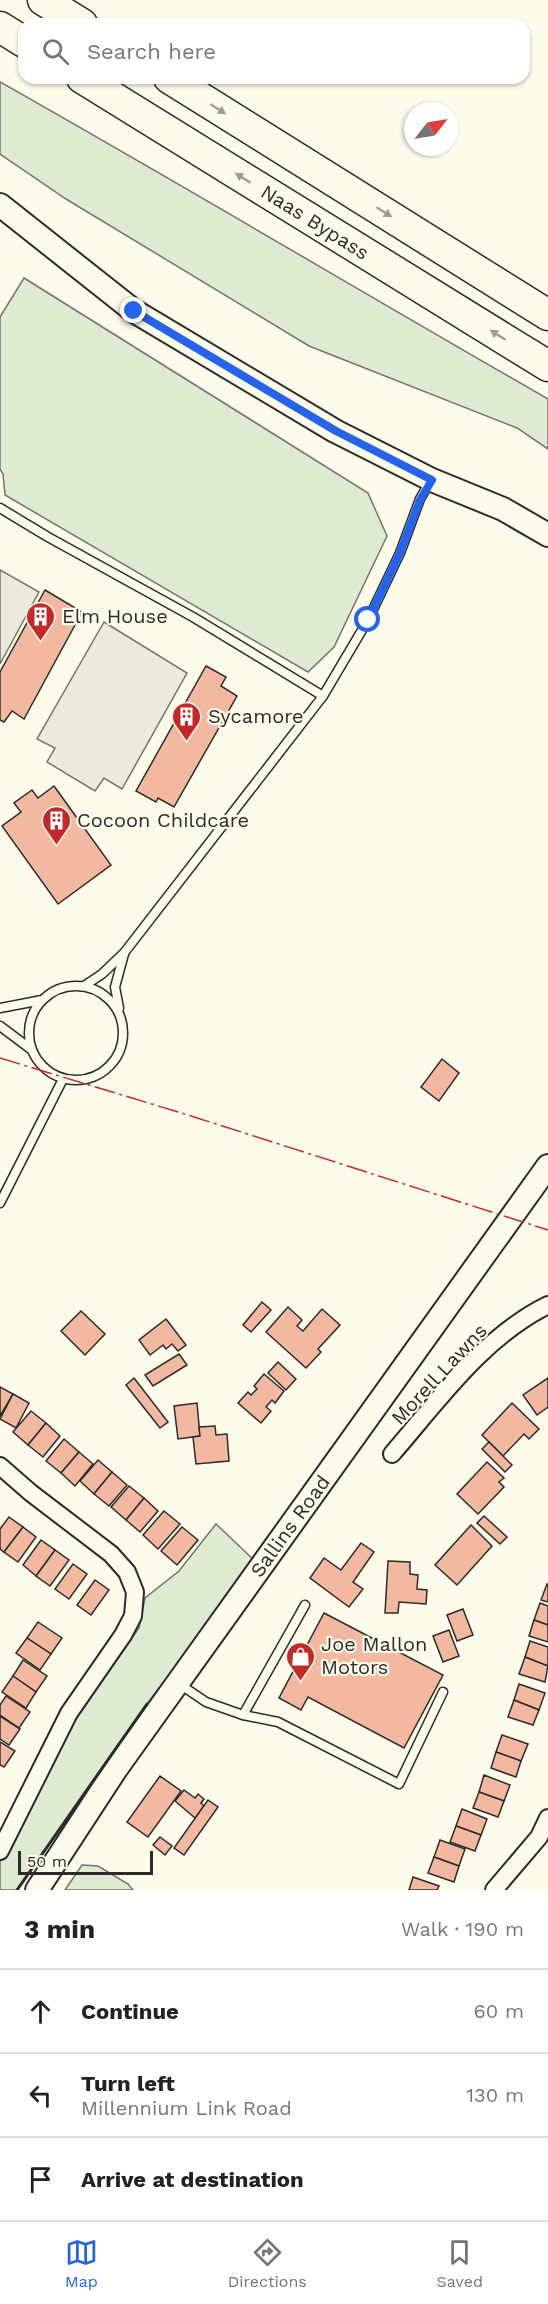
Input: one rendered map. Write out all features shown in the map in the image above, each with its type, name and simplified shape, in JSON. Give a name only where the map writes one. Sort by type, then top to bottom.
[{"type":"highway","points":[[43,0],[72,18]]},
{"type":"highway","name":"Naas Bypass","points":[[92,84],[548,366]]},
{"type":"highway","points":[[178,84],[548,315]]},
{"type":"main road","points":[[0,205],[134,311],[336,431],[432,480],[503,508],[548,535]]},
{"type":"main road","name":"Sallins Road","points":[[37,1890],[116,1769],[548,1166]]},
{"type":"street","name":"Morell Lawns","points":[[392,1454],[460,1376],[497,1340],[548,1305]]},
{"type":"street","points":[[0,1466],[31,1493],[111,1554],[126,1572],[135,1592],[133,1616],[123,1635],[69,1713],[0,1851]]},
{"type":"street","points":[[494,1890],[539,1837],[548,1818]]},
{"type":"lane","points":[[84,986],[102,974],[124,953],[323,696],[368,620],[400,553],[420,500],[432,480]]},
{"type":"lane","points":[[0,508],[193,617],[323,696]]},
{"type":"lane","points":[[120,1014],[111,1000],[98,991],[84,986],[69,986],[54,991],[42,1000],[34,1011],[29,1037],[32,1050],[39,1063],[63,1079],[78,1081],[93,1078],[107,1070],[117,1058],[123,1044],[124,1029],[115,987],[124,953]]},
{"type":"lane","points":[[0,1008],[42,1000]]},
{"type":"lane","points":[[0,1026],[32,1050]]},
{"type":"lane","points":[[0,1203],[63,1079]]},
{"type":"lane","points":[[243,1715],[304,1605]]},
{"type":"lane","points":[[178,1683],[206,1702],[243,1715],[278,1722],[399,1784],[443,1692]]},
{"type":"green space","points":[[0,82],[548,399],[548,449],[517,428],[309,346],[66,199],[0,154]]},
{"type":"green space","points":[[24,278],[368,493],[387,536],[334,647],[308,672],[5,495],[3,474],[0,469],[0,317]]},
{"type":"green space","points":[[216,1524],[255,1561],[147,1704],[17,1890],[0,1890],[0,1860],[63,1738],[139,1628],[145,1598],[179,1571]]},
{"type":"green space","points":[[82,1865],[98,1866],[128,1884],[133,1890],[65,1890]]},
{"type":"shaded area","points":[[0,570],[39,592],[0,664]]},
{"type":"shaded area","points":[[104,622],[187,673],[122,789],[104,778],[95,791],[47,762],[55,748],[37,739]]},
{"type":"building","name":"Elm House","points":[[45,590],[82,612],[24,719],[12,711],[4,722],[0,720],[0,672]]},
{"type":"building","name":"Sycamore","points":[[206,666],[226,677],[221,686],[237,696],[174,807],[158,798],[156,802],[136,791]]},
{"type":"building","name":"Cocoon Childcare","points":[[54,786],[111,865],[58,904],[2,826],[21,812],[14,803],[32,790],[38,798]]},
{"type":"building","points":[[442,1059],[459,1073],[439,1101],[421,1087]]},
{"type":"building","points":[[262,1302],[271,1310],[251,1332],[243,1325]]},
{"type":"building","points":[[288,1307],[302,1320],[297,1326],[303,1331],[322,1309],[340,1325],[318,1349],[321,1352],[306,1368],[266,1332]]},
{"type":"building","points":[[81,1311],[105,1334],[85,1355],[61,1331]]},
{"type":"building","points":[[166,1319],[186,1345],[178,1351],[172,1344],[166,1349],[163,1345],[150,1355],[139,1340]]},
{"type":"building","points":[[179,1354],[187,1365],[153,1386],[145,1375]]},
{"type":"building","points":[[278,1362],[296,1379],[286,1390],[268,1373]]},
{"type":"building","points":[[264,1374],[284,1391],[275,1403],[272,1400],[266,1407],[271,1411],[261,1423],[238,1403],[248,1392],[251,1395],[257,1389],[254,1386]]},
{"type":"building","points":[[134,1378],[168,1422],[160,1428],[126,1385]]},
{"type":"building","points":[[548,1378],[548,1407],[537,1415],[523,1395]]},
{"type":"building","points":[[0,1387],[13,1394],[0,1416]]},
{"type":"building","points":[[13,1394],[29,1403],[16,1428],[0,1419]]},
{"type":"building","points":[[197,1403],[200,1436],[178,1439],[174,1406]]},
{"type":"building","points":[[512,1403],[539,1429],[529,1439],[524,1434],[503,1456],[482,1435]]},
{"type":"building","points":[[31,1411],[46,1423],[28,1445],[13,1432]]},
{"type":"building","points":[[46,1423],[60,1436],[43,1457],[28,1445]]},
{"type":"building","points":[[215,1426],[216,1435],[227,1434],[229,1461],[196,1464],[193,1437],[200,1436],[199,1427]]},
{"type":"building","points":[[64,1439],[79,1452],[61,1473],[46,1461]]},
{"type":"building","points":[[489,1442],[512,1465],[505,1472],[482,1449]]},
{"type":"building","points":[[79,1452],[93,1464],[75,1486],[61,1473]]},
{"type":"building","points":[[98,1460],[112,1472],[94,1494],[80,1481]]},
{"type":"building","points":[[487,1462],[504,1478],[499,1482],[504,1487],[478,1514],[457,1494]]},
{"type":"building","points":[[112,1472],[127,1485],[109,1506],[94,1494]]},
{"type":"building","points":[[129,1486],[144,1498],[126,1520],[111,1507]]},
{"type":"building","points":[[144,1498],[158,1511],[140,1532],[126,1520]]},
{"type":"building","points":[[164,1511],[180,1524],[158,1549],[143,1535]]},
{"type":"building","points":[[484,1516],[507,1537],[500,1544],[477,1523]]},
{"type":"building","points":[[9,1517],[23,1527],[4,1552],[0,1549],[0,1529]]},
{"type":"building","points":[[471,1525],[492,1546],[457,1585],[435,1565]]},
{"type":"building","points":[[23,1527],[36,1537],[18,1562],[4,1552]]},
{"type":"building","points":[[182,1527],[198,1540],[177,1565],[161,1551]]},
{"type":"building","points":[[41,1540],[55,1550],[36,1576],[23,1565]]},
{"type":"building","points":[[361,1543],[374,1552],[353,1582],[363,1589],[349,1607],[310,1578],[324,1558],[341,1570]]},
{"type":"building","points":[[55,1550],[69,1560],[50,1586],[36,1576]]},
{"type":"building","points":[[388,1561],[410,1562],[410,1574],[418,1575],[417,1589],[427,1590],[426,1604],[399,1602],[398,1613],[385,1613]]},
{"type":"building","points":[[73,1564],[87,1574],[69,1599],[55,1589]]},
{"type":"building","points":[[95,1580],[109,1590],[91,1615],[77,1605]]},
{"type":"building","points":[[548,1584],[548,1602],[541,1600]]},
{"type":"building","points":[[540,1603],[548,1606],[548,1625],[534,1620]]},
{"type":"building","points":[[463,1609],[473,1635],[457,1641],[447,1615]]},
{"type":"building","points":[[324,1613],[443,1675],[404,1748],[308,1697],[301,1710],[279,1698]]},
{"type":"building","points":[[534,1620],[548,1625],[548,1642],[529,1636]]},
{"type":"building","points":[[38,1622],[62,1638],[51,1654],[27,1638]]},
{"type":"building","points":[[449,1630],[459,1656],[443,1662],[433,1636]]},
{"type":"building","points":[[27,1638],[51,1654],[40,1670],[16,1653]]},
{"type":"building","points":[[530,1641],[548,1647],[548,1666],[525,1657]]},
{"type":"building","points":[[525,1657],[548,1666],[545,1682],[519,1674]]},
{"type":"building","points":[[23,1660],[47,1676],[36,1692],[13,1676]]},
{"type":"building","points":[[13,1676],[36,1692],[26,1708],[2,1692]]},
{"type":"building","points":[[519,1684],[545,1693],[539,1710],[514,1700]]},
{"type":"building","points":[[6,1696],[30,1712],[19,1728],[0,1715],[0,1705]]},
{"type":"building","points":[[514,1700],[539,1710],[533,1725],[508,1717]]},
{"type":"building","points":[[0,1716],[20,1729],[9,1745],[0,1739]]},
{"type":"building","points":[[502,1735],[528,1744],[521,1761],[496,1752]]},
{"type":"building","points":[[0,1742],[15,1751],[4,1767],[0,1765]]},
{"type":"building","points":[[496,1752],[521,1761],[516,1777],[491,1768]]},
{"type":"building","points":[[484,1775],[510,1785],[504,1801],[479,1792]]},
{"type":"building","points":[[160,1776],[181,1791],[148,1837],[127,1822]]},
{"type":"building","points":[[184,1790],[195,1798],[198,1794],[204,1799],[201,1803],[204,1806],[195,1818],[175,1801]]},
{"type":"building","points":[[479,1792],[504,1801],[498,1817],[473,1808]]},
{"type":"building","points":[[208,1800],[218,1807],[184,1855],[174,1848]]},
{"type":"building","points":[[462,1809],[487,1819],[481,1835],[456,1826]]},
{"type":"building","points":[[456,1826],[481,1835],[475,1851],[450,1842]]},
{"type":"building","points":[[160,1837],[172,1846],[165,1855],[153,1845]]},
{"type":"building","points":[[440,1840],[465,1849],[459,1866],[434,1857]]},
{"type":"building","points":[[434,1857],[459,1866],[454,1882],[428,1873]]},
{"type":"building","points":[[413,1877],[439,1886],[437,1890],[409,1890]]},
{"type":"wall","points":[[17,1890],[147,1704]]},
{"type":"power","points":[[0,1058],[188,1115],[548,1230]]},
{"type":"place","name":"Elm House","points":[[41,642]]},
{"type":"place","name":"Sycamore","points":[[187,742]]},
{"type":"place","name":"Cocoon Childcare","points":[[56,846]]},
{"type":"place","name":"Joe Mallon Motors","points":[[300,1682]]},
{"type":"route","points":[[134,311],[336,431],[432,480],[420,500],[400,553],[368,620]]}]
